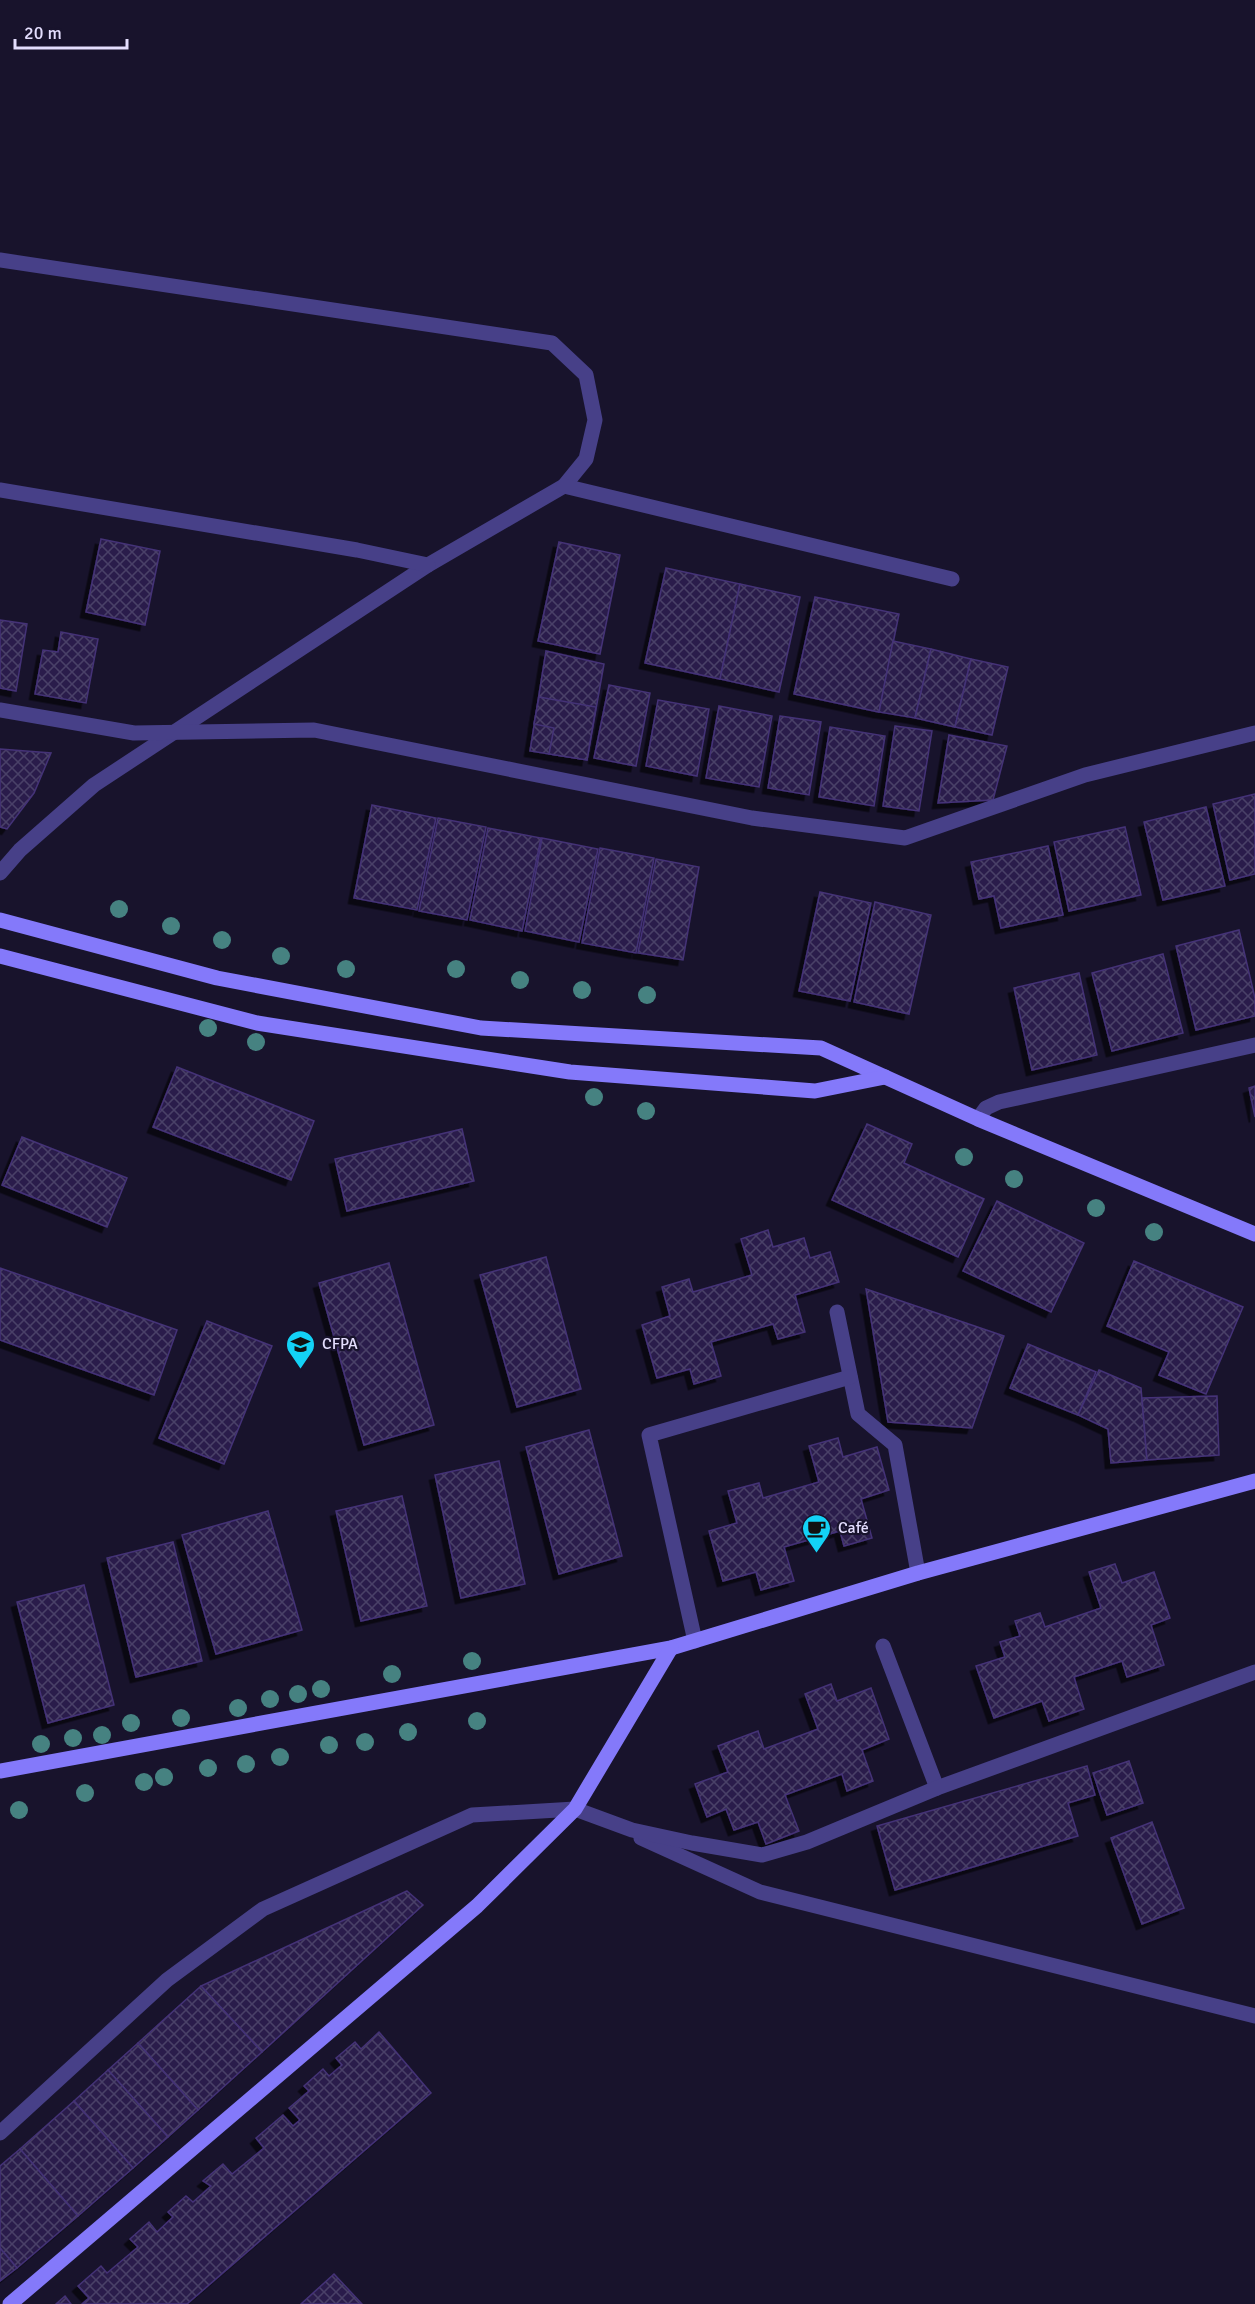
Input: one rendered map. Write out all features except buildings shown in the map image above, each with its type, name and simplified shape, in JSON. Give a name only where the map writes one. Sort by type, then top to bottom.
[{"type":"main road","points":[[0,920],[217,978],[481,1028],[821,1048],[978,1119],[1255,1234]]},
{"type":"main road","points":[[0,956],[257,1023],[570,1072],[815,1090],[885,1077]]},
{"type":"main road","points":[[0,1771],[671,1648],[918,1573],[1255,1481]]},
{"type":"main road","points":[[10,2304],[477,1906],[575,1809],[671,1648]]},
{"type":"street","points":[[0,260],[552,343],[586,375],[595,420],[586,459],[564,486],[428,565],[94,785],[20,850],[0,873]]},
{"type":"street","points":[[564,486],[952,579]]},
{"type":"street","points":[[0,490],[357,550],[428,565]]},
{"type":"street","points":[[0,710],[134,733],[314,730],[752,818],[905,838],[1085,775],[1255,733]]},
{"type":"street","points":[[978,1119],[986,1107],[999,1102],[1255,1045]]},
{"type":"street","points":[[837,1312],[858,1414],[895,1445],[918,1573]]},
{"type":"street","points":[[694,1641],[649,1435],[850,1377]]},
{"type":"street","points":[[883,1646],[937,1788]]},
{"type":"street","points":[[0,2133],[166,1980],[263,1909],[472,1815],[575,1809],[632,1830],[692,1843],[762,1854],[807,1842],[937,1788],[1255,1672]]},
{"type":"street","points":[[575,1809],[760,1892],[1255,2016]]},
{"type":"place","name":"CFPA","points":[[301,1370]]},
{"type":"place","name":"Café","points":[[817,1554]]}]
